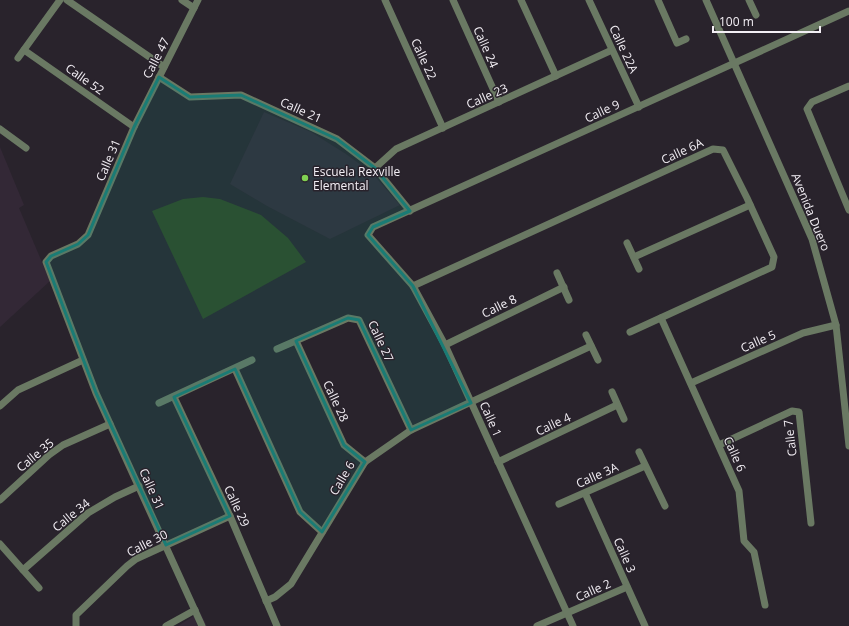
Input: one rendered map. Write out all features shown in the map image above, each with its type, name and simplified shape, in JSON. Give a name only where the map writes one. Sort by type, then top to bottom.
[{"type":"street","points":[[18,58],[60,0]]},
{"type":"street","points":[[67,0],[164,67]]},
{"type":"street","points":[[182,0],[194,8]]},
{"type":"street","name":"Calle 47","points":[[134,127],[198,0]]},
{"type":"street","name":"Calle 22","points":[[384,0],[443,128]]},
{"type":"street","name":"Calle 24","points":[[453,0],[499,102]]},
{"type":"street","points":[[521,0],[556,76]]},
{"type":"street","name":"Calle 22A","points":[[589,0],[639,107]]},
{"type":"street","points":[[658,0],[677,43],[686,39]]},
{"type":"street","name":"Avenida Duero","points":[[706,0],[812,239],[836,325],[849,433],[849,446]]},
{"type":"street","points":[[749,0],[756,15]]},
{"type":"street","name":"Calle 9","points":[[368,235],[373,227],[849,11]]},
{"type":"street","name":"Calle 52","points":[[24,50],[134,127]]},
{"type":"street","name":"Calle 23","points":[[375,168],[396,149],[612,50]]},
{"type":"street","name":"Calle 21","points":[[159,77],[190,97],[241,95],[338,139],[375,168],[410,211]]},
{"type":"street","points":[[849,86],[812,102],[807,109],[849,210]]},
{"type":"street","name":"Calle 31","points":[[134,127],[88,235],[78,244],[51,256],[46,262],[83,360],[110,424],[202,626]]},
{"type":"street","points":[[0,129],[26,148]]},
{"type":"street","name":"Calle 6A","points":[[413,286],[713,149],[723,150],[774,257],[772,267],[630,332]]},
{"type":"street","points":[[634,257],[750,205]]},
{"type":"street","name":"Calle 1","points":[[368,235],[413,286],[445,344],[573,626]]},
{"type":"street","points":[[627,243],[639,269]]},
{"type":"street","points":[[557,273],[569,300]]},
{"type":"street","name":"Calle 8","points":[[445,344],[564,287]]},
{"type":"street","name":"Calle 27","points":[[277,349],[348,318],[359,320],[411,430]]},
{"type":"street","name":"Calle 6","points":[[661,318],[739,491],[744,541],[754,552],[765,605]]},
{"type":"street","name":"Calle 5","points":[[690,384],[803,333],[836,325]]},
{"type":"street","points":[[586,335],[598,360]]},
{"type":"street","name":"Calle 28","points":[[296,341],[344,445],[365,462]]},
{"type":"street","points":[[471,403],[591,346]]},
{"type":"street","points":[[0,406],[18,390],[83,360]]},
{"type":"street","points":[[159,403],[252,360]]},
{"type":"street","points":[[235,369],[300,512],[322,532]]},
{"type":"street","points":[[612,392],[624,419]]},
{"type":"street","name":"Calle 29","points":[[174,397],[230,516],[277,626]]},
{"type":"street","name":"Calle 6","points":[[266,601],[275,597],[291,584],[365,462],[411,430],[471,403]]},
{"type":"street","name":"Calle 4","points":[[498,462],[618,405]]},
{"type":"street","name":"Calle 7","points":[[718,445],[792,412],[799,412],[811,523]]},
{"type":"street","name":"Calle 35","points":[[0,500],[49,455],[58,449],[110,424]]},
{"type":"street","points":[[639,452],[665,506]]},
{"type":"street","name":"Calle 3A","points":[[559,504],[645,466]]},
{"type":"street","name":"Calle 34","points":[[24,570],[88,513],[115,497],[138,486]]},
{"type":"street","name":"Calle 3","points":[[585,493],[645,626]]},
{"type":"street","name":"Calle 30","points":[[76,626],[76,616],[136,559],[230,516]]},
{"type":"street","points":[[0,544],[39,588]]},
{"type":"street","name":"Calle 2","points":[[537,626],[628,587]]},
{"type":"street","points":[[166,626],[195,610]]},
{"type":"highlighted area","points":[[159,77],[190,97],[241,95],[337,139],[375,168],[410,211],[373,227],[368,235],[413,286],[471,403],[411,430],[359,320],[348,318],[296,341],[344,445],[365,462],[322,532],[300,512],[235,369],[174,397],[230,516],[166,545],[96,393],[46,262],[51,256],[78,244],[88,235],[134,127]]},
{"type":"shaded area","name":"Escuela Rexville Elemental","points":[[264,112],[311,132],[346,154],[372,173],[400,205],[330,239],[267,206],[230,184]]},
{"type":"shaded area","points":[[0,147],[24,205],[19,208],[50,281],[0,327]]},
{"type":"shaded area","points":[[200,612],[207,626],[178,626]]},
{"type":"green space","points":[[203,197],[220,199],[261,215],[288,238],[306,262],[203,319],[152,211],[183,199]]},
{"type":"place","name":"Escuela Rexville Elemental","points":[[305,178]]}]
